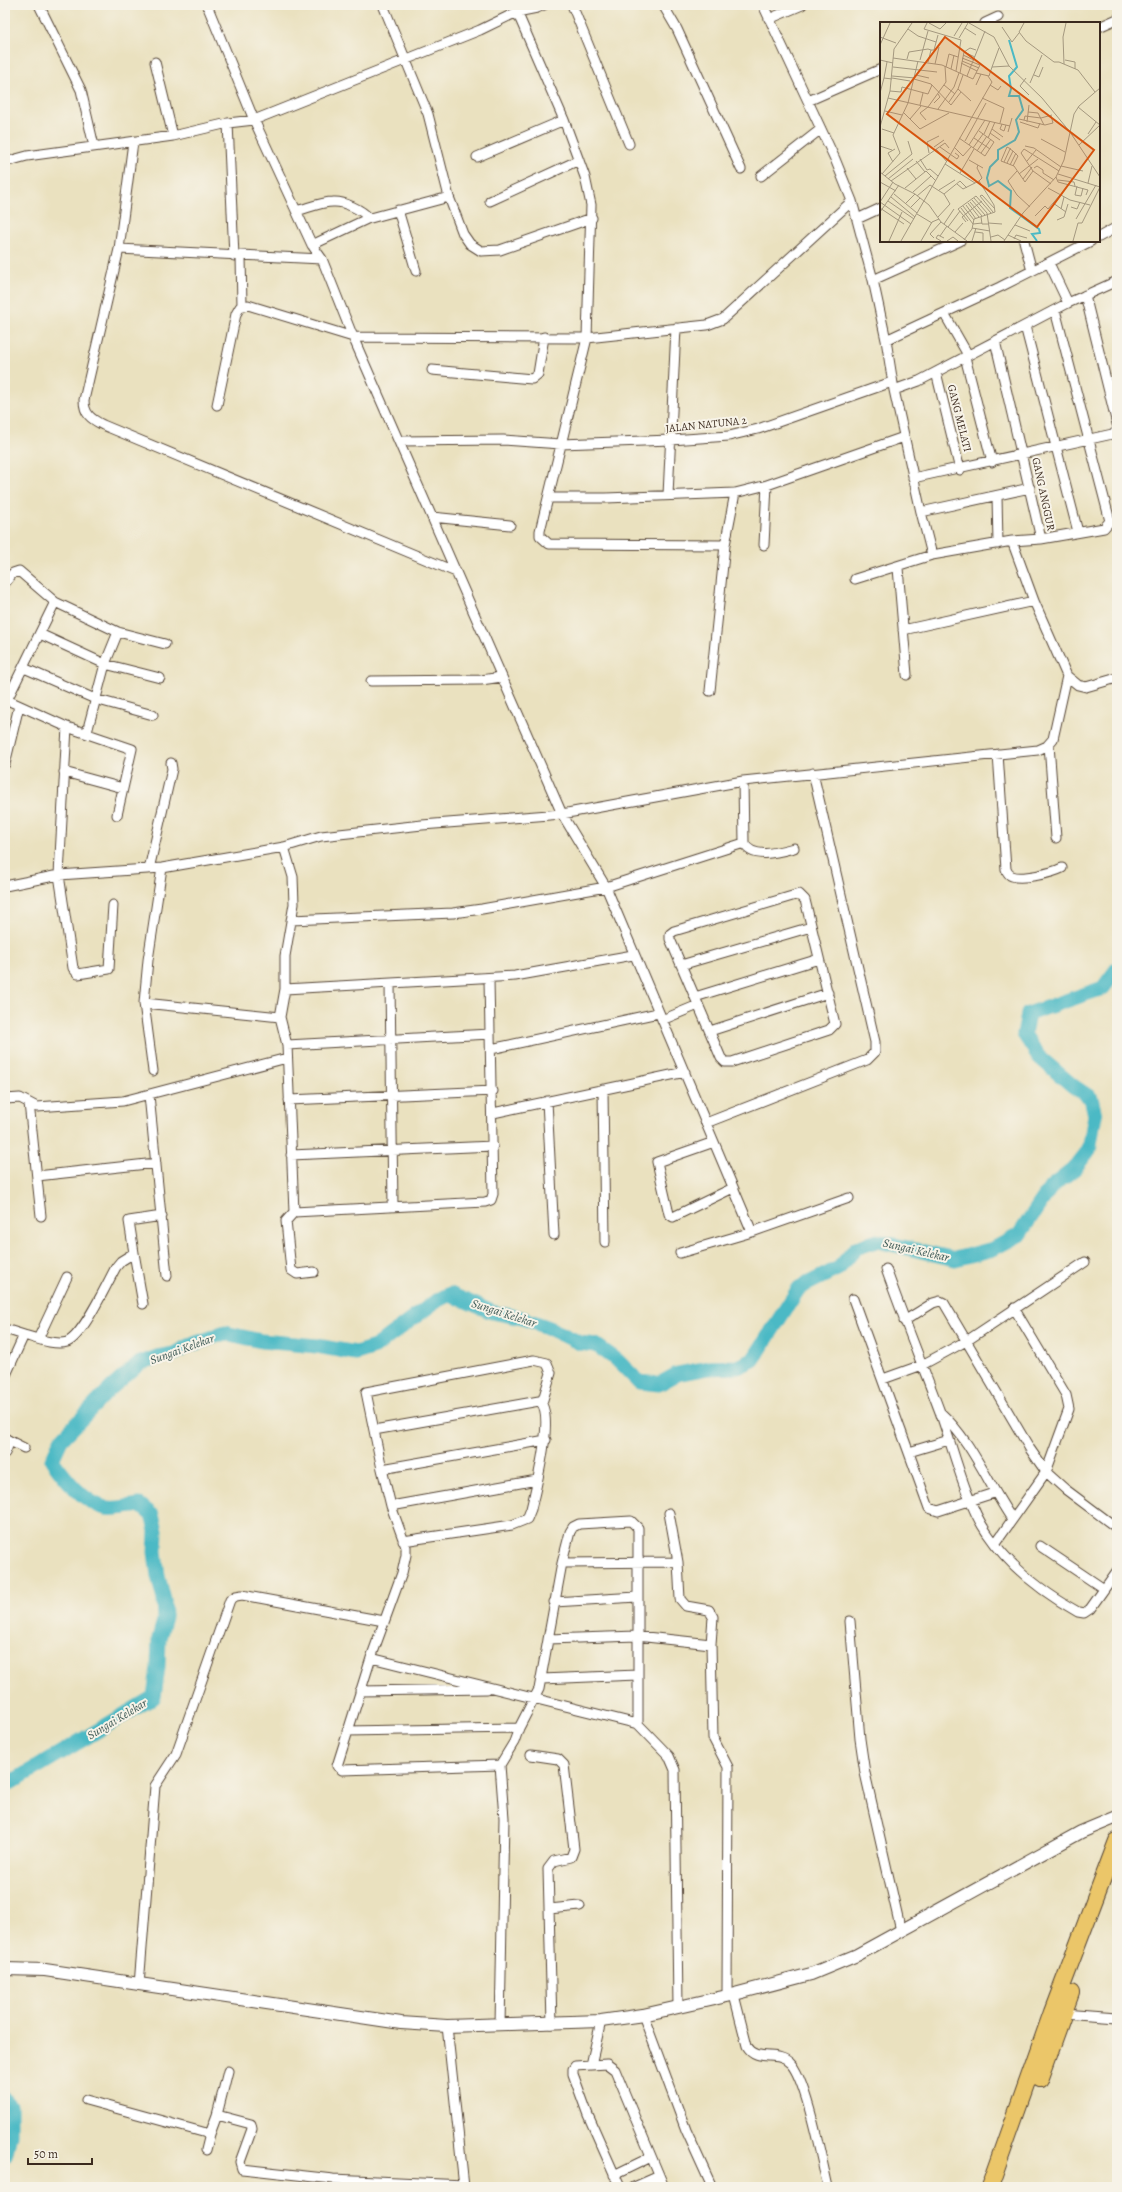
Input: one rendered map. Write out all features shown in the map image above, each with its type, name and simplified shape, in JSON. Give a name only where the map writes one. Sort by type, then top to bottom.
[{"type":"highway","points":[[1084,1943],[1117,1841]]},
{"type":"highway","points":[[990,2187],[1084,1943],[1117,1866]]},
{"type":"highway","points":[[1000,2187],[1057,2013]]},
{"type":"street","points":[[39,5],[81,90],[94,146]]},
{"type":"street","points":[[207,5],[254,120],[312,245],[322,260],[353,337],[562,814],[606,887],[633,954],[685,1072],[752,1232]]},
{"type":"street","points":[[383,5],[428,114],[449,197],[466,239],[476,248],[485,252],[500,250],[592,218]]},
{"type":"street","points":[[572,5],[630,144]]},
{"type":"street","points":[[663,5],[676,29],[741,169]]},
{"type":"street","points":[[763,5],[821,129],[852,202],[873,280],[886,340],[893,386],[932,555]]},
{"type":"street","points":[[769,19],[802,5]]},
{"type":"street","points":[[5,162],[27,156],[173,136],[228,123],[254,120],[480,30],[517,12],[539,6]]},
{"type":"street","points":[[517,12],[564,120],[579,160],[588,191],[592,218],[587,338],[540,531],[541,538],[548,544],[725,545]]},
{"type":"street","points":[[987,22],[998,17]]},
{"type":"street","points":[[1100,27],[1117,19]]},
{"type":"street","points":[[155,62],[173,136]]},
{"type":"street","points":[[808,101],[880,69]]},
{"type":"street","points":[[477,157],[564,120]]},
{"type":"street","points":[[217,405],[236,314],[242,306],[228,123]]},
{"type":"street","points":[[761,176],[821,129]]},
{"type":"street","points":[[133,142],[119,249],[84,400],[85,410],[90,417],[103,424],[456,572]]},
{"type":"street","points":[[490,201],[579,160]]},
{"type":"street","points":[[312,245],[369,218],[449,197]]},
{"type":"street","points":[[296,211],[332,202],[363,211],[369,218]]},
{"type":"street","points":[[242,306],[248,305],[353,337],[587,338],[712,324],[723,319],[852,202]]},
{"type":"street","points":[[857,219],[880,208]]},
{"type":"street","points":[[398,210],[416,271]]},
{"type":"street","points":[[1100,236],[1117,227]]},
{"type":"street","points":[[873,280],[958,242]]},
{"type":"street","points":[[1024,242],[1032,271]]},
{"type":"street","points":[[886,340],[1049,263],[1089,242]]},
{"type":"street","points":[[119,249],[322,260]]},
{"type":"street","points":[[1049,263],[1068,303]]},
{"type":"street","name":"JALAN NATUNA 2","points":[[399,441],[503,440],[561,444],[671,440],[745,434],[893,386],[918,382],[1068,303],[1117,282]]},
{"type":"street","points":[[1085,295],[1117,424]]},
{"type":"street","points":[[855,579],[898,568],[932,555],[1012,541],[1041,539],[1104,528],[1110,521],[1055,310]]},
{"type":"street","points":[[944,313],[967,356],[992,462]]},
{"type":"street","points":[[1025,326],[1078,532]]},
{"type":"street","points":[[668,495],[676,328]]},
{"type":"street","points":[[432,370],[532,378],[538,374],[544,337]]},
{"type":"street","name":"GANG ANGGUR","points":[[995,341],[1023,454],[1041,539]]},
{"type":"street","name":"GANG MELATI","points":[[936,372],[960,470]]},
{"type":"street","points":[[913,478],[960,470],[1117,433]]},
{"type":"street","points":[[549,498],[735,493],[767,485],[904,437]]},
{"type":"street","points":[[764,545],[767,485]]},
{"type":"street","points":[[921,512],[1030,488]]},
{"type":"street","points":[[710,691],[725,545],[735,493]]},
{"type":"street","points":[[997,496],[998,544]]},
{"type":"street","points":[[432,517],[510,525]]},
{"type":"street","points":[[1012,541],[1034,601],[1067,676],[1078,685],[1086,687],[1117,678]]},
{"type":"street","points":[[898,568],[907,675]]},
{"type":"street","points":[[5,583],[13,573],[19,571],[55,602],[118,632],[165,644]]},
{"type":"street","points":[[903,630],[1034,601]]},
{"type":"street","points":[[55,602],[24,668],[6,700],[66,727],[86,732],[132,749],[117,815]]},
{"type":"street","points":[[86,732],[105,664],[118,632]]},
{"type":"street","points":[[40,634],[105,664],[160,678]]},
{"type":"street","points":[[24,668],[95,699],[153,715]]},
{"type":"street","points":[[5,886],[59,875],[162,868],[284,847],[321,836],[422,825],[562,814],[743,781],[1038,750],[1049,744],[1053,739],[1067,676]]},
{"type":"street","points":[[371,681],[481,680],[502,677]]},
{"type":"street","points":[[5,764],[19,706]]},
{"type":"street","points":[[66,727],[59,875],[74,968],[78,974],[106,972],[109,970],[113,905]]},
{"type":"street","points":[[1049,744],[1056,838]]},
{"type":"street","points":[[998,754],[1006,869],[1009,874],[1015,876],[1048,874],[1062,868]]},
{"type":"street","points":[[149,869],[172,769],[171,763]]},
{"type":"street","points":[[64,772],[123,788]]},
{"type":"street","points":[[706,1123],[867,1060],[875,1052],[873,1034],[813,773]]},
{"type":"street","points":[[743,781],[744,843],[749,851],[764,853],[794,848]]},
{"type":"street","points":[[291,920],[467,912],[606,887],[744,843]]},
{"type":"street","points":[[284,847],[294,884],[294,904],[284,965],[285,989],[280,1017],[287,1045],[294,1212],[286,1221],[291,1270],[294,1274],[314,1272]]},
{"type":"street","points":[[153,1071],[144,1003],[148,960],[162,868]]},
{"type":"street","points":[[795,895],[801,895],[805,900],[819,959],[835,1019],[835,1024],[832,1028],[732,1062],[726,1062],[722,1058],[696,1001],[670,939],[673,932],[795,895]]},
{"type":"street","points":[[681,965],[811,928]]},
{"type":"street","points":[[285,989],[489,979],[532,974],[633,954]]},
{"type":"street","points":[[491,1049],[660,1016],[696,1001],[819,959]]},
{"type":"street","points":[[294,1212],[488,1201],[493,1194],[493,1091],[489,979]]},
{"type":"street","points":[[390,984],[389,1038],[393,1206]]},
{"type":"street","points":[[710,1031],[828,993]]},
{"type":"street","points":[[144,1003],[280,1017]]},
{"type":"street","points":[[287,1045],[389,1038],[490,1034]]},
{"type":"street","points":[[5,1099],[20,1098],[37,1107],[106,1103],[149,1095],[287,1058]]},
{"type":"street","points":[[493,1113],[685,1072]]},
{"type":"street","points":[[603,1089],[605,1242]]},
{"type":"street","points":[[289,1100],[493,1091]]},
{"type":"street","points":[[149,1095],[167,1276]]},
{"type":"street","points":[[547,1101],[554,1235]]},
{"type":"street","points":[[29,1103],[41,1216]]},
{"type":"street","points":[[714,1142],[657,1162],[669,1214],[673,1217],[734,1188]]},
{"type":"street","points":[[291,1155],[493,1146]]},
{"type":"street","points":[[37,1176],[156,1163]]},
{"type":"street","points":[[680,1253],[752,1232],[848,1198]]},
{"type":"street","points":[[143,1304],[129,1221],[162,1216]]},
{"type":"street","points":[[5,1329],[38,1339],[62,1343],[70,1340],[88,1320],[116,1267],[121,1261],[134,1253]]},
{"type":"street","points":[[883,1379],[922,1365],[968,1340],[1085,1262]]},
{"type":"street","points":[[886,1269],[977,1517],[995,1544],[1022,1572],[1078,1612],[1084,1613],[1090,1609],[1117,1571]]},
{"type":"street","points":[[38,1339],[67,1277]]},
{"type":"street","points":[[854,1298],[931,1510],[938,1511],[994,1493]]},
{"type":"street","points":[[904,1321],[933,1303],[940,1301],[946,1305],[968,1340],[1030,1449],[1046,1472],[1071,1494],[1117,1528]]},
{"type":"street","points":[[995,1544],[1046,1472],[1068,1412],[1069,1404],[1066,1395],[1014,1308]]},
{"type":"street","points":[[5,1377],[24,1335]]},
{"type":"street","points":[[403,1541],[523,1522],[530,1515],[546,1440],[546,1419],[542,1403],[551,1373],[547,1363],[534,1360],[366,1392],[382,1469],[392,1506],[403,1541],[406,1547],[405,1562],[371,1658],[337,1762],[340,1769],[500,1765]]},
{"type":"street","points":[[374,1430],[539,1401],[542,1403]]},
{"type":"street","points":[[939,1411],[960,1431],[994,1493],[1012,1520]]},
{"type":"street","points":[[5,1452],[8,1439],[24,1448]]},
{"type":"street","points":[[382,1469],[546,1440]]},
{"type":"street","points":[[910,1452],[949,1440]]},
{"type":"street","points":[[392,1506],[537,1480]]},
{"type":"street","points":[[669,1513],[678,1562],[679,1594],[686,1606],[707,1610],[712,1614],[711,1644],[713,1738],[728,1767],[731,1995],[747,2046],[750,2051],[758,2056],[785,2059],[794,2068],[805,2092],[828,2187]]},
{"type":"street","points":[[500,2025],[504,1818],[500,1765],[514,1742],[519,1728],[536,1699],[542,1679],[562,1562],[570,1532],[573,1526],[579,1524],[627,1521],[635,1523],[638,1528],[636,1636],[638,1724]]},
{"type":"street","points":[[1040,1546],[1104,1589]]},
{"type":"street","points":[[562,1562],[678,1562]]},
{"type":"street","points":[[139,1985],[155,1786],[176,1754],[230,1600],[234,1597],[242,1595],[384,1622]]},
{"type":"street","points":[[554,1602],[637,1597]]},
{"type":"street","points":[[850,1621],[863,1759],[901,1931]]},
{"type":"street","points":[[548,1639],[636,1636],[711,1644]]},
{"type":"street","points":[[371,1658],[638,1724],[669,1756],[676,1770],[678,2007]]},
{"type":"street","points":[[542,1679],[637,1675]]},
{"type":"street","points":[[360,1691],[501,1689]]},
{"type":"street","points":[[347,1731],[519,1728]]},
{"type":"street","points":[[531,1755],[558,1759],[564,1765],[574,1849],[571,1857],[554,1861],[548,1866],[552,2024]]},
{"type":"street","points":[[5,1969],[45,1970],[401,2023],[447,2026],[552,2024],[601,2021],[643,2015],[731,1995],[811,1974],[857,1955],[1081,1832],[1117,1817]]},
{"type":"street","points":[[549,1909],[580,1906]]},
{"type":"street","points":[[1057,2013],[1117,2017]]},
{"type":"street","points":[[643,2015],[686,2130],[712,2187]]},
{"type":"street","points":[[591,2065],[601,2021]]},
{"type":"street","points":[[217,2115],[252,2125],[240,2162],[242,2169],[331,2183],[464,2186],[447,2026]]},
{"type":"street","points":[[620,2187],[573,2074],[573,2069],[575,2066],[610,2065],[615,2070],[664,2187]]},
{"type":"street","points":[[206,2150],[217,2115],[228,2071]]},
{"type":"street","points":[[86,2100],[210,2134]]},
{"type":"street","points":[[614,2175],[651,2157]]},
{"type":"street","points":[[634,2187],[659,2176]]},
{"type":"waterway","name":"Sungai Kelekar","points":[[5,1786],[154,1697],[158,1667],[159,1638],[165,1617],[164,1600],[158,1576],[155,1552],[156,1531],[152,1515],[140,1505],[113,1509],[97,1505],[82,1495],[52,1460],[61,1440],[111,1388],[140,1363],[157,1357],[174,1354],[188,1346],[225,1333],[261,1341],[317,1346],[356,1353],[375,1347],[436,1301],[450,1294],[492,1312],[522,1318],[547,1327],[580,1343],[596,1345],[617,1360],[639,1382],[659,1384],[677,1374],[708,1368],[738,1367],[753,1360],[799,1288],[839,1268],[856,1248],[877,1241],[955,1259],[993,1249],[1019,1235],[1051,1187],[1074,1169],[1089,1150],[1095,1115],[1091,1098],[1073,1086],[1039,1057],[1024,1034],[1028,1014],[1103,988],[1117,969]]},
{"type":"waterway","name":"Sungai Kelekar","points":[[5,2100],[10,2105],[10,2135],[5,2156]]}]
